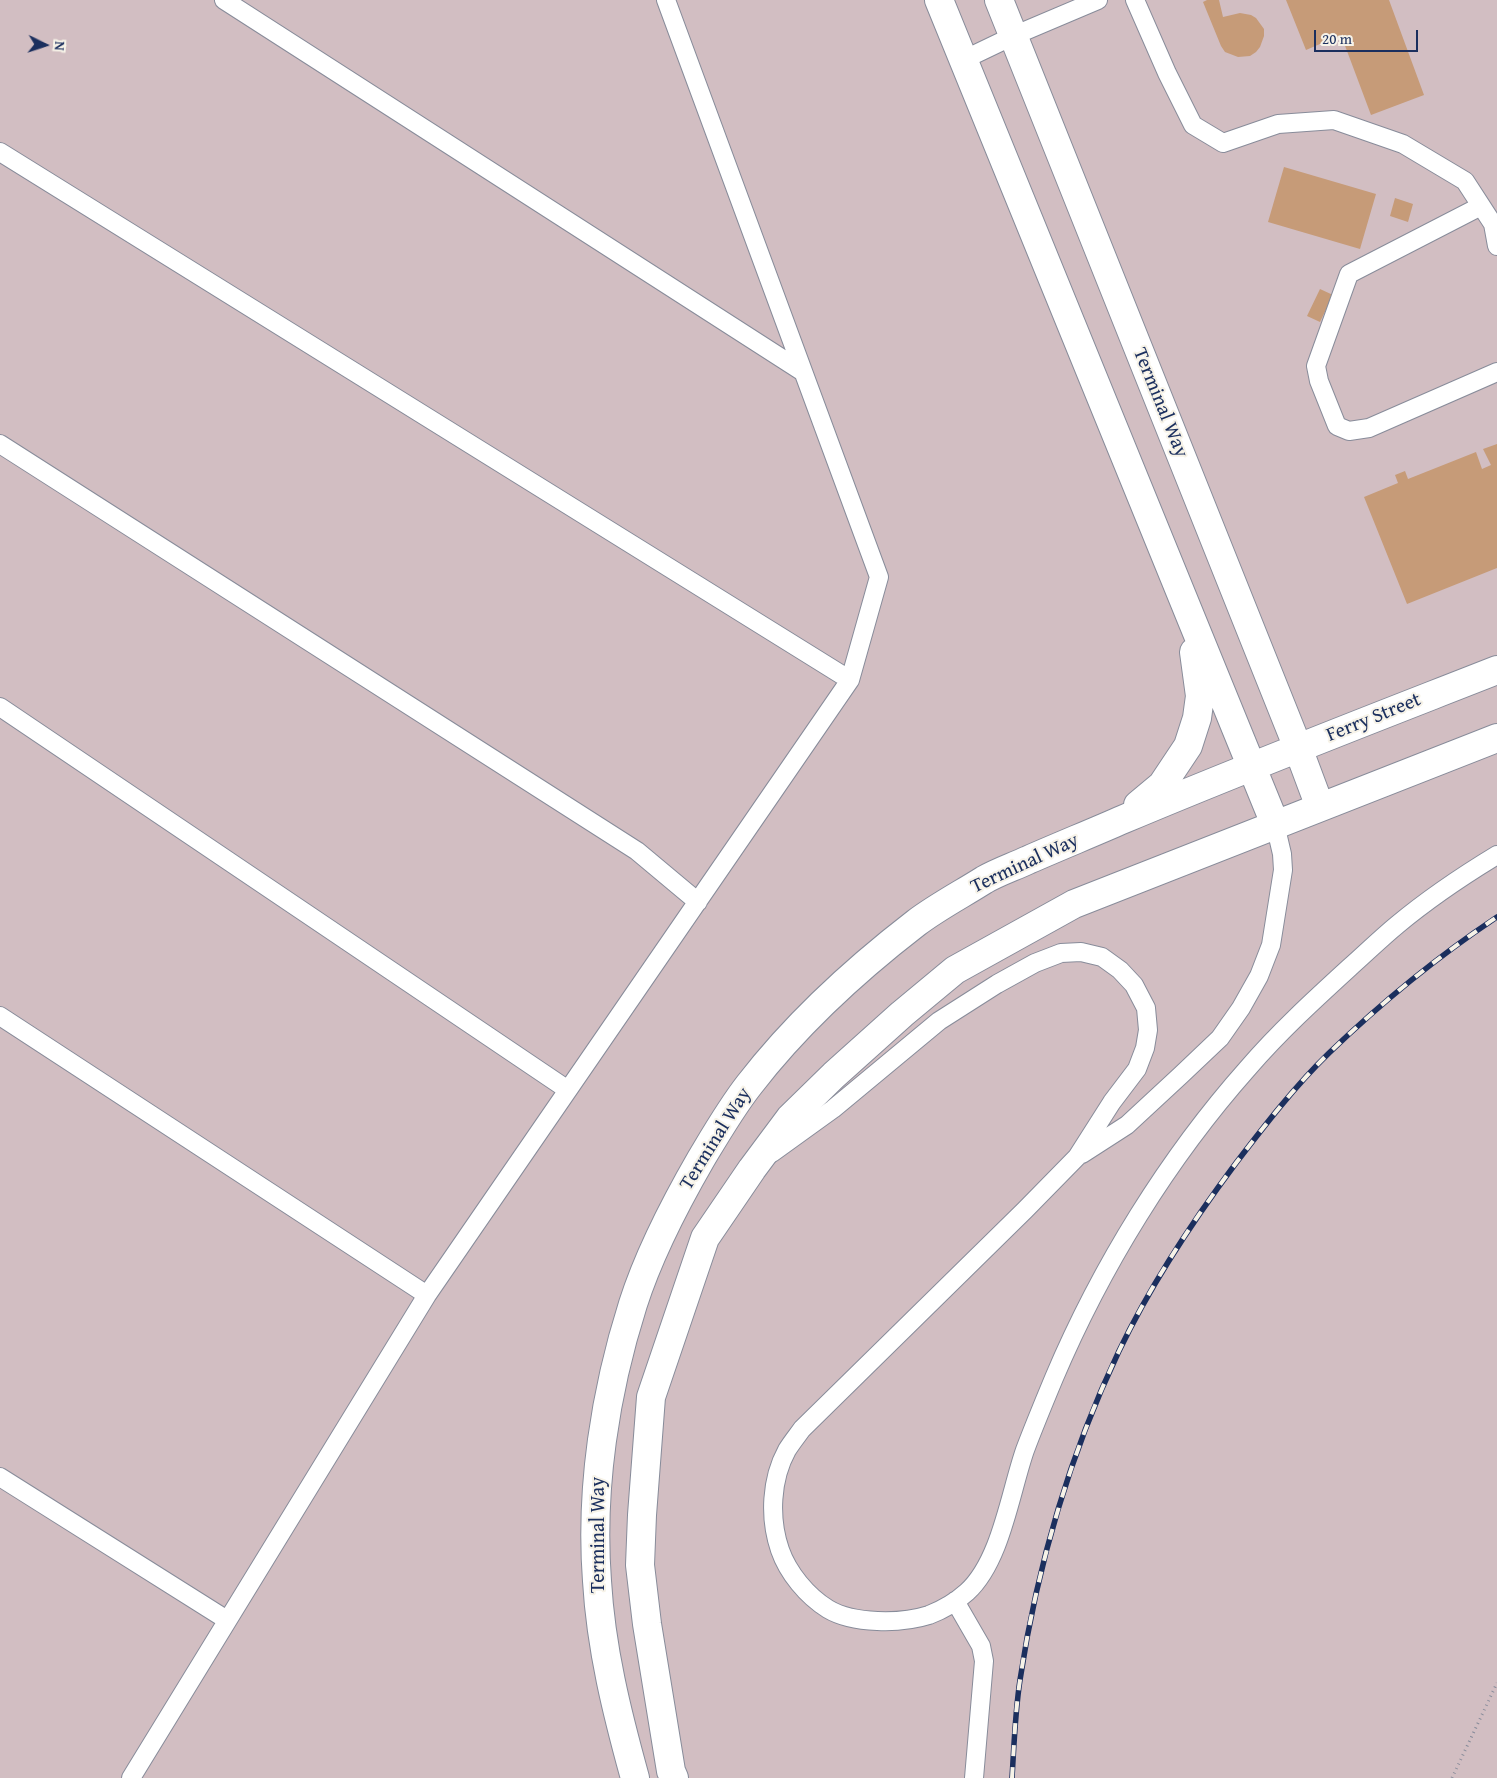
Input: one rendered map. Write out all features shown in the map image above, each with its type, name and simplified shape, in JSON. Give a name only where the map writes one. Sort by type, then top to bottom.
[{"type":"main road","points":[[939,0],[1275,824]]},
{"type":"main road","name":"Terminal Way","points":[[999,0],[1320,807]]},
{"type":"main road","points":[[1120,821],[1162,785],[1188,746],[1197,718],[1200,696],[1189,613]]},
{"type":"main road","name":"Ferry Street","points":[[1252,767],[1497,670]]},
{"type":"main road","points":[[674,1778],[671,1771],[647,1624],[640,1565],[642,1515],[652,1397],[705,1238],[752,1168],[790,1118],[834,1075],[902,1014],[955,970],[1074,904],[1497,738]]},
{"type":"main road","name":"Terminal Way","points":[[635,1778],[618,1715],[600,1617],[596,1576],[597,1493],[601,1451],[618,1359],[633,1303],[649,1262],[687,1183],[713,1139],[749,1085],[793,1034],[843,984],[919,920],[989,877],[1252,767]]},
{"type":"lane","points":[[224,0],[803,372]]},
{"type":"lane","points":[[131,1778],[427,1295],[850,680],[879,577],[666,0]]},
{"type":"lane","points":[[963,60],[1013,36],[1098,0]]},
{"type":"lane","points":[[1135,0],[1167,73],[1193,125],[1223,143],[1278,124],[1334,120],[1403,144],[1464,182],[1493,224],[1497,246]]},
{"type":"lane","points":[[0,152],[850,680]]},
{"type":"lane","points":[[1481,206],[1349,274],[1316,366],[1319,381],[1337,426],[1349,431],[1370,428],[1497,372]]},
{"type":"lane","points":[[0,444],[637,851],[698,902]]},
{"type":"lane","points":[[0,707],[568,1090]]},
{"type":"lane","points":[[1077,1157],[1127,1125],[1220,1038],[1241,1008],[1259,976],[1271,944],[1283,870],[1282,854],[1275,824]]},
{"type":"lane","points":[[752,1168],[833,1109],[939,1021],[997,984],[1035,963],[1061,954],[1081,952],[1102,957],[1120,970],[1134,984],[1146,1008],[1148,1030],[1138,1070],[1112,1102],[1077,1157],[802,1428],[787,1450],[778,1472],[773,1510],[776,1537],[782,1557],[794,1577],[812,1597],[829,1610],[862,1620],[894,1620],[929,1615],[966,1594],[978,1580],[988,1563],[999,1540],[1026,1449],[1054,1378],[1078,1325],[1125,1237],[1200,1125],[1248,1068],[1305,1008],[1398,924],[1497,855]]},
{"type":"lane","points":[[0,1016],[427,1295]]},
{"type":"lane","points":[[0,1477],[228,1620]]},
{"type":"lane","points":[[955,1601],[981,1646],[984,1661],[974,1778]]},
{"type":"path","points":[[1452,1778],[1497,1684]]},
{"type":"shaded area","points":[[0,0],[1497,0],[1497,1778],[0,1778]]},
{"type":"building","points":[[1219,0],[1223,17],[1240,13],[1256,18],[1264,29],[1264,36],[1256,52],[1250,56],[1238,57],[1225,52],[1203,2]]},
{"type":"building","points":[[1286,0],[1389,0],[1424,95],[1371,115],[1341,35],[1306,50]]},
{"type":"building","points":[[1284,167],[1376,194],[1360,249],[1268,222]]},
{"type":"building","points":[[1395,198],[1413,204],[1408,222],[1390,216]]},
{"type":"building","points":[[1320,289],[1333,295],[1320,322],[1307,316]]},
{"type":"building","points":[[1497,444],[1497,568],[1407,604],[1364,497],[1398,483],[1395,475],[1405,471],[1408,479],[1476,452],[1482,469],[1491,465],[1483,449]]},
{"type":"railway","points":[[1012,1778],[1020,1680],[1027,1638],[1046,1553],[1085,1430],[1101,1390],[1131,1326],[1188,1231],[1236,1163],[1292,1092],[1329,1053],[1369,1016],[1431,964],[1497,917]]}]
